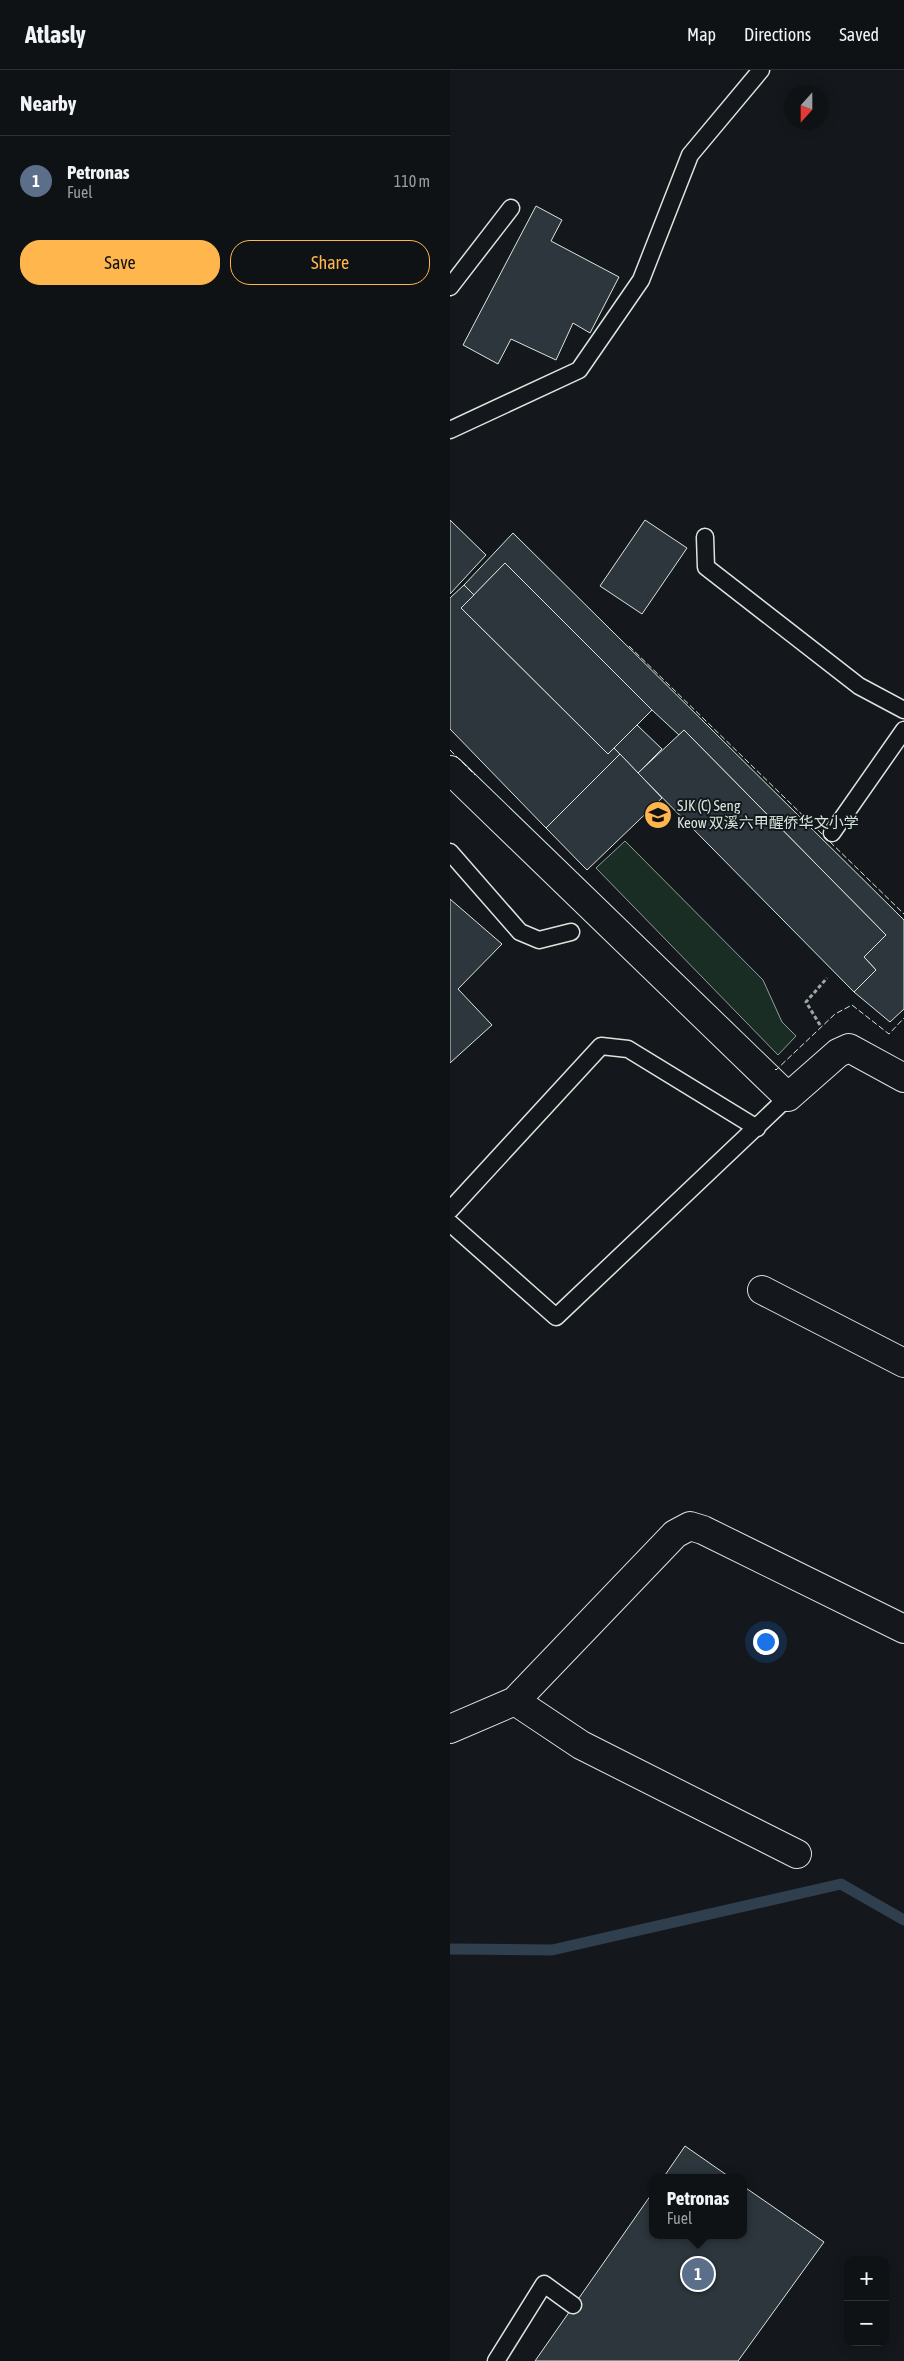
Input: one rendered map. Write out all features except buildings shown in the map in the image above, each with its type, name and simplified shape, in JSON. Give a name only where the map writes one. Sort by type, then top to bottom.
[{"type":"street","points":[[450,770],[788,1097],[838,1053],[849,1048],[904,1078]]},
{"type":"street","points":[[762,1290],[904,1363]]},
{"type":"street","points":[[450,1728],[515,1700],[675,1534],[690,1526],[703,1530],[904,1629]]},
{"type":"street","points":[[515,1700],[581,1745],[797,1854]]},
{"type":"lane","points":[[450,430],[579,370],[641,280],[690,155],[761,70]]},
{"type":"lane","points":[[450,287],[511,208]]},
{"type":"lane","points":[[705,537],[706,567],[858,686],[904,710]]},
{"type":"lane","points":[[832,833],[904,730]]},
{"type":"lane","points":[[450,852],[520,932],[539,940],[571,932]]},
{"type":"lane","points":[[450,1210],[601,1046],[628,1049],[756,1128]]},
{"type":"lane","points":[[450,1223],[556,1317],[788,1097]]},
{"type":"lane","points":[[496,2361],[544,2284],[573,2305]]},
{"type":"path","points":[[827,978],[806,1002],[838,1053]]},
{"type":"green space","points":[[625,841],[763,980],[782,1022],[796,1036],[778,1055],[596,868]]},
{"type":"waterway","points":[[450,1949],[552,1950],[841,1884],[904,1920]]},
{"type":"fence","points":[[629,646],[904,914]]},
{"type":"fence","points":[[450,750],[475,775]]},
{"type":"fence","points":[[775,1069],[835,1014],[852,1005],[889,1034],[904,1018]]},
{"type":"place","name":"SJK (C) Seng Keow 双溪六甲醒侨华文小学","points":[[658,815]]},
{"type":"place","name":"Petronas","points":[[698,2274]]}]
